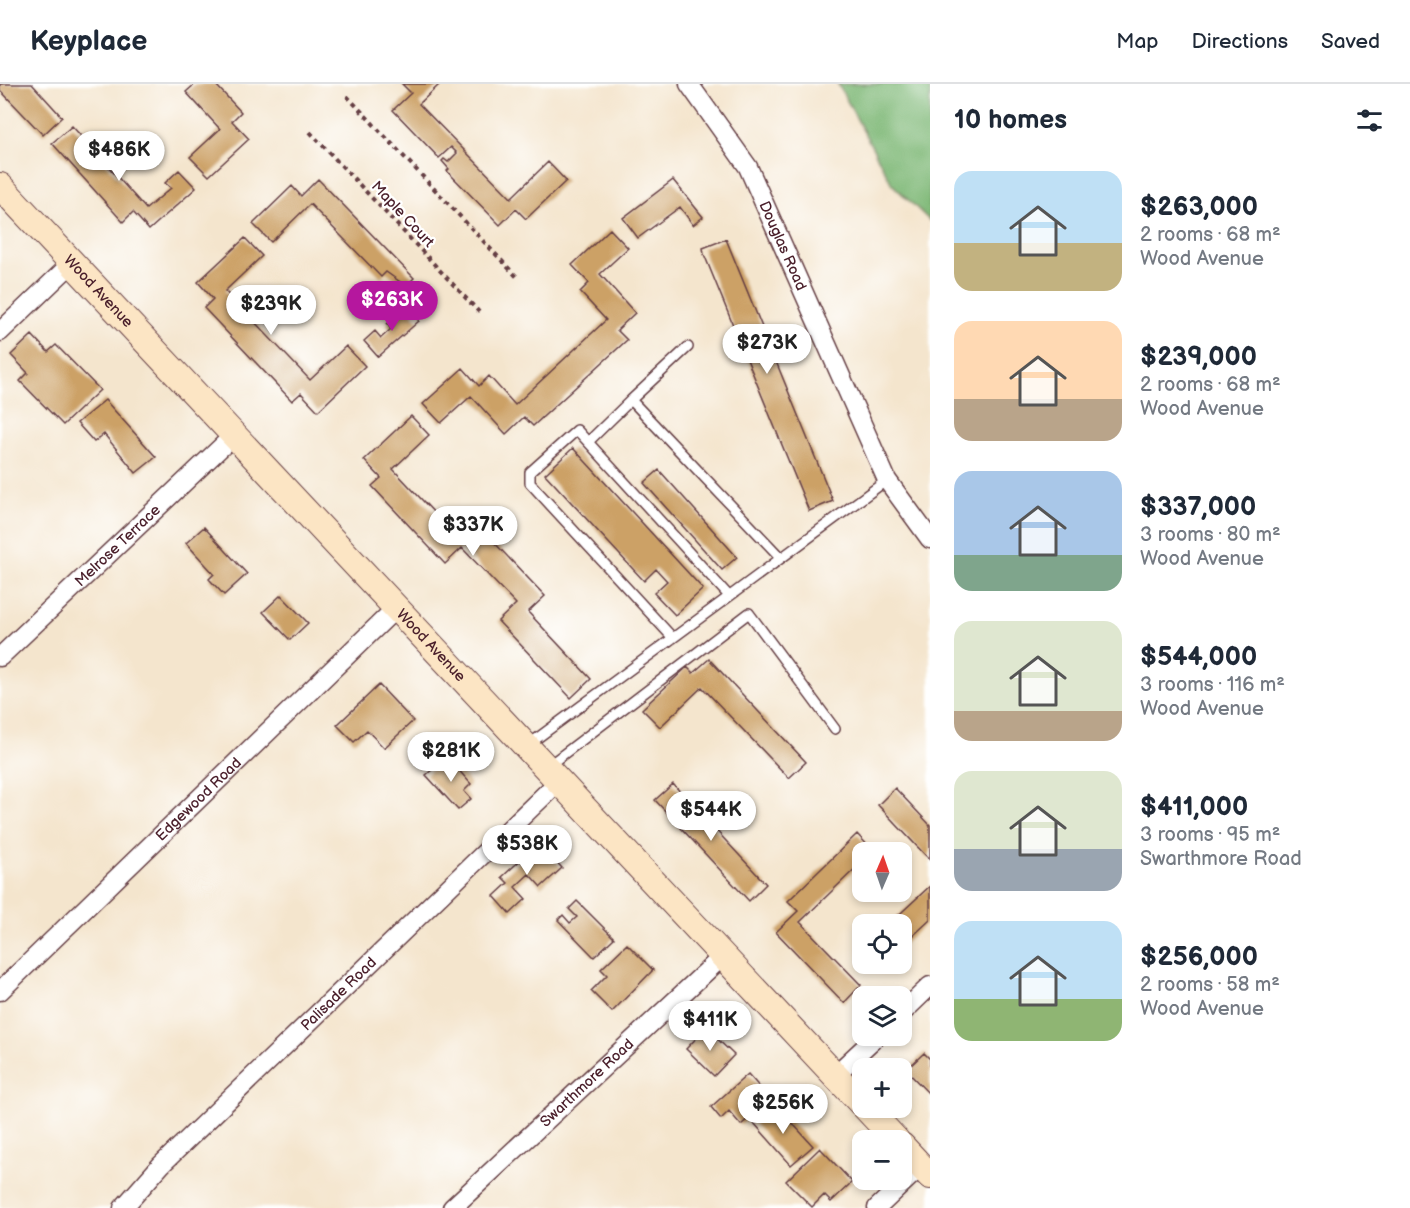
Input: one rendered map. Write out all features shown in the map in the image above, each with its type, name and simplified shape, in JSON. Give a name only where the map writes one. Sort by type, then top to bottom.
[{"type":"main road","name":"Wood Avenue","points":[[0,186],[852,1093]]},
{"type":"main road","name":"Wood Avenue","points":[[875,1118],[887,1130]]},
{"type":"main road","points":[[912,1157],[925,1171]]},
{"type":"street","name":"Douglas Road","points":[[689,84],[748,167],[886,480],[930,539]]},
{"type":"street","points":[[0,332],[72,262]]},
{"type":"street","name":"Melrose Terrace","points":[[0,657],[234,435]]},
{"type":"street","name":"Edgewood Road","points":[[0,991],[396,608]]},
{"type":"street","name":"Palisade Road","points":[[123,1208],[161,1165],[553,774]]},
{"type":"street","name":"Swarthmore Road","points":[[452,1208],[723,956]]},
{"type":"street","points":[[912,1003],[930,986]]},
{"type":"street","points":[[835,1075],[866,1046]]},
{"type":"street","points":[[877,1208],[925,1171]]},
{"type":"lane","points":[[588,442],[688,347]]},
{"type":"lane","points":[[631,400],[781,558]]},
{"type":"lane","points":[[673,638],[530,483],[530,472],[577,430],[729,596]]},
{"type":"lane","points":[[526,746],[886,480]]},
{"type":"lane","points":[[553,774],[749,613],[835,729]]},
{"type":"path","points":[[347,96],[518,278]]},
{"type":"path","name":"Maple Court","points":[[310,132],[479,312]]},
{"type":"green space","points":[[838,84],[930,84],[930,221],[892,184]]},
{"type":"building","points":[[0,84],[32,84],[62,117],[43,135],[0,90]]},
{"type":"building","points":[[195,84],[215,84],[241,112],[232,121],[249,139],[209,176],[190,157],[220,129],[186,92]]},
{"type":"building","points":[[402,84],[440,84],[419,104],[511,198],[548,162],[566,181],[526,219],[516,209],[500,225],[447,171],[449,169],[442,161],[444,159],[448,162],[457,153],[451,147],[439,158],[393,110],[411,93]]},
{"type":"building","points":[[72,126],[146,209],[171,188],[165,183],[179,170],[196,188],[149,230],[133,212],[123,222],[52,143]]},
{"type":"building","points":[[318,179],[414,278],[406,286],[386,272],[381,277],[310,204],[271,242],[253,224],[292,186],[301,196]]},
{"type":"building","points":[[673,180],[703,217],[693,225],[680,207],[638,238],[623,218]]},
{"type":"building","points":[[610,229],[628,248],[600,274],[635,313],[617,330],[627,340],[533,426],[524,417],[506,434],[471,396],[441,423],[423,404],[463,368],[479,386],[489,376],[515,405],[606,320],[580,292],[589,283],[572,265]]},
{"type":"building","points":[[245,238],[262,256],[225,291],[310,380],[346,346],[365,366],[318,411],[301,393],[292,401],[204,308],[213,299],[198,282]]},
{"type":"building","points":[[726,239],[833,501],[809,511],[704,254],[703,248]]},
{"type":"building","points":[[407,307],[419,321],[378,357],[364,341],[375,331],[381,338],[391,329],[387,324]]},
{"type":"building","points":[[32,335],[48,352],[56,345],[100,390],[63,425],[20,381],[28,373],[11,355]]},
{"type":"building","points":[[105,400],[156,457],[136,473],[104,434],[94,442],[77,423]]},
{"type":"building","points":[[411,416],[429,435],[393,469],[455,535],[472,519],[545,596],[528,612],[591,679],[571,698],[498,621],[516,604],[462,548],[445,564],[372,486],[381,478],[364,460]]},
{"type":"building","points":[[573,448],[703,589],[675,615],[654,593],[667,581],[656,569],[644,581],[545,474]]},
{"type":"building","points":[[659,470],[737,557],[722,570],[644,483]]},
{"type":"building","points":[[204,527],[247,574],[224,595],[209,579],[214,574],[186,543]]},
{"type":"building","points":[[281,595],[308,623],[290,640],[263,612]]},
{"type":"building","points":[[709,659],[806,762],[789,778],[702,687],[660,727],[642,709],[687,667],[693,673]]},
{"type":"building","points":[[379,685],[413,721],[384,748],[367,730],[354,742],[337,725]]},
{"type":"building","points":[[447,757],[471,784],[464,791],[471,799],[458,810],[426,775]]},
{"type":"building","points":[[673,784],[766,884],[749,901],[655,800]]},
{"type":"building","points":[[895,788],[930,825],[930,860],[878,805]]},
{"type":"building","points":[[857,834],[865,842],[852,842],[852,872],[800,922],[861,985],[852,986],[852,995],[844,1003],[776,932],[798,911],[788,901]]},
{"type":"building","points":[[539,843],[562,868],[541,887],[529,874],[515,887],[526,899],[510,914],[494,896],[508,883],[502,877]]},
{"type":"building","points":[[930,886],[930,920],[912,937],[912,914],[900,914]]},
{"type":"building","points":[[577,901],[614,938],[594,957],[558,920],[563,915],[570,923],[577,917],[569,909]]},
{"type":"building","points":[[627,944],[653,970],[612,1012],[591,991],[607,975],[601,969]]},
{"type":"building","points":[[706,1028],[734,1055],[714,1076],[686,1049]]},
{"type":"building","points":[[924,1053],[930,1059],[930,1095],[912,1076],[912,1064]]},
{"type":"building","points":[[748,1074],[770,1099],[741,1125],[729,1111],[721,1119],[711,1107]]},
{"type":"building","points":[[775,1104],[813,1146],[791,1165],[754,1123]]},
{"type":"building","points":[[820,1148],[852,1182],[831,1202],[824,1195],[812,1207],[786,1181]]}]
